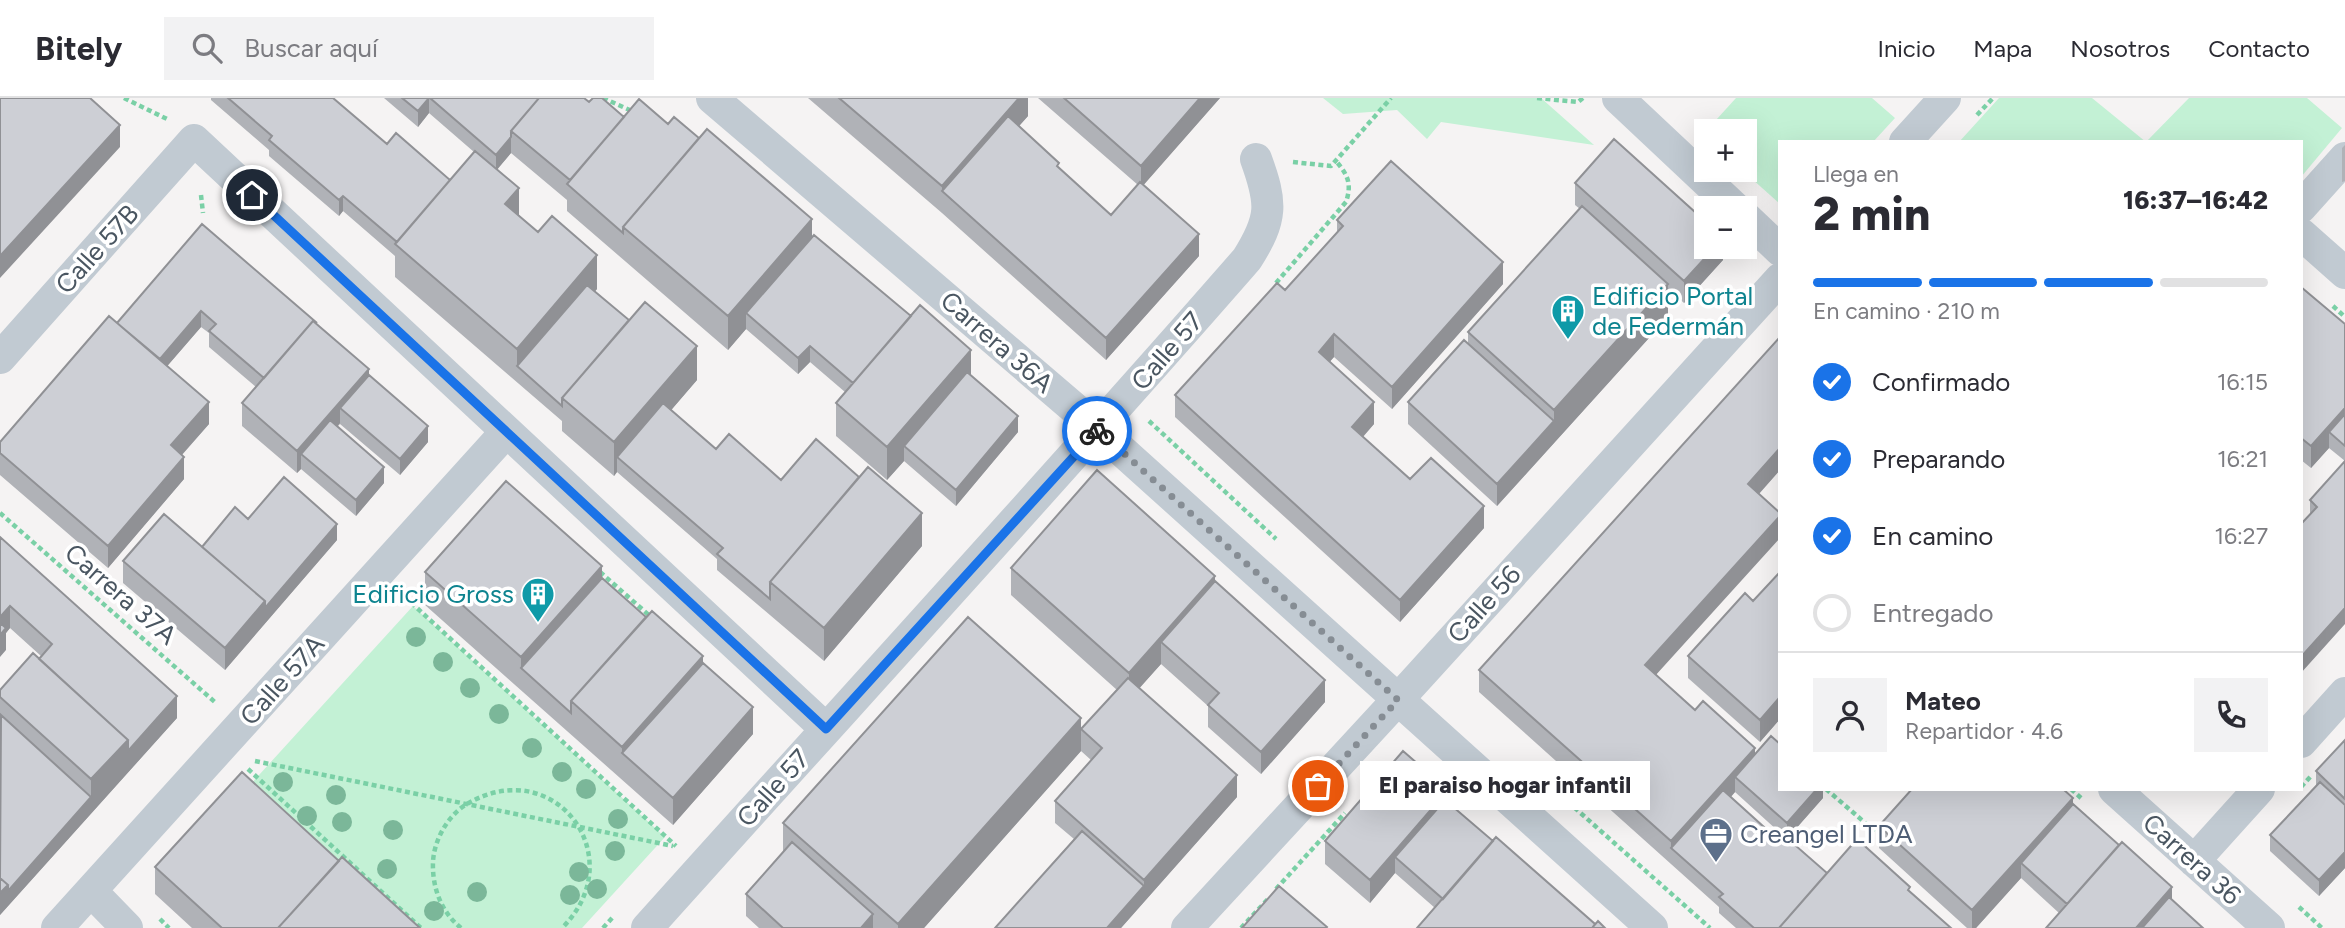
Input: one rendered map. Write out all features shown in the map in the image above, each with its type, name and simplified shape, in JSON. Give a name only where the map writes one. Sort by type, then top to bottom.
[{"type":"street","name":"Carrera 36A","points":[[712,98],[831,197],[1098,430],[1652,928]]},
{"type":"street","points":[[1618,98],[1722,196]]},
{"type":"street","points":[[1907,140],[1945,98]]},
{"type":"street","name":"Calle 57B","points":[[0,358],[194,140],[506,432]]},
{"type":"street","points":[[2303,205],[2345,158]]},
{"type":"street","name":"Calle 57","points":[[648,928],[1098,430],[1247,259],[1264,233],[1269,193],[1256,159]]},
{"type":"street","points":[[1757,228],[1778,248]]},
{"type":"street","points":[[2303,235],[2345,273]]},
{"type":"street","name":"Calle 56","points":[[1187,928],[1778,281]]},
{"type":"street","points":[[506,432],[826,729]]},
{"type":"street","name":"Calle 57A","points":[[57,928],[506,432]]},
{"type":"street","points":[[2303,740],[2345,693]]},
{"type":"street","name":"Carrera 36","points":[[2116,791],[2269,928]]},
{"type":"street","points":[[2194,861],[2257,791]]},
{"type":"street","points":[[91,891],[127,928]]},
{"type":"path","points":[[124,98],[166,118]]},
{"type":"path","points":[[603,98],[636,113]]},
{"type":"path","points":[[1256,159],[1331,166],[1391,98]]},
{"type":"path","points":[[1537,98],[1578,102],[1583,98]]},
{"type":"path","points":[[1275,284],[1346,202],[1349,178],[1336,161]]},
{"type":"path","points":[[1158,411],[1149,421],[1283,545]]},
{"type":"path","name":"Carrera 37A","points":[[0,513],[217,704]]},
{"type":"path","points":[[590,564],[660,626]]},
{"type":"path","points":[[397,605],[414,586]]},
{"type":"path","points":[[405,597],[677,847]]},
{"type":"path","points":[[239,779],[264,751]]},
{"type":"path","points":[[255,761],[677,847]]},
{"type":"path","points":[[248,769],[421,928]]},
{"type":"path","points":[[1542,778],[1710,928]]},
{"type":"path","points":[[461,928],[444,909],[436,891],[433,864],[439,837],[448,821],[466,804],[482,794],[505,789],[528,790],[551,799],[569,814],[578,827],[590,856],[589,880],[581,905],[562,928]]},
{"type":"path","points":[[1828,791],[1878,834],[1886,825]]},
{"type":"path","points":[[1241,928],[1348,809]]},
{"type":"path","points":[[667,857],[685,837]]},
{"type":"path","points":[[2294,902],[2322,928]]},
{"type":"path","points":[[603,928],[622,907]]},
{"type":"green space","points":[[1323,98],[1541,98],[1594,145],[1441,122],[1427,139],[1397,110],[1343,114]]},
{"type":"green space","points":[[1736,98],[1872,98],[1895,118],[1875,140],[1778,140],[1778,202],[1755,182],[1757,119],[1717,119]]},
{"type":"green space","points":[[1999,98],[2092,98],[2144,140],[1961,140]]},
{"type":"green space","points":[[2189,98],[2307,98],[2342,128],[2303,175],[2303,140],[2148,140]]},
{"type":"green space","points":[[413,606],[665,837],[582,928],[404,928],[249,786]]},
{"type":"building","points":[[0,98],[90,98],[120,125],[0,256]]},
{"type":"building","points":[[228,98],[333,98],[387,144],[396,133],[450,180],[397,242],[343,196],[339,200],[269,140],[272,136]]},
{"type":"building","points":[[402,98],[429,98],[418,111]]},
{"type":"building","points":[[430,98],[539,98],[511,131],[511,137],[496,155]]},
{"type":"building","points":[[539,98],[584,98],[589,102],[593,98],[602,98],[624,117],[570,180],[511,131]]},
{"type":"building","points":[[839,98],[1019,98],[942,186]]},
{"type":"building","points":[[1064,98],[1200,98],[1141,166]]},
{"type":"building","points":[[639,99],[668,124],[674,117],[699,138],[623,227],[623,233],[567,184]]},
{"type":"building","points":[[1008,116],[1111,215],[1140,182],[1199,234],[1106,338],[942,191]]},
{"type":"building","points":[[707,129],[812,219],[728,316],[623,227]]},
{"type":"building","points":[[1614,139],[1694,211],[1694,259],[1704,259],[1684,281],[1575,183]]},
{"type":"building","points":[[475,151],[519,188],[505,204],[538,232],[552,216],[597,255],[517,349],[395,244]]},
{"type":"building","points":[[1391,161],[1503,262],[1392,387],[1334,334],[1319,352],[1374,402],[1352,427],[1410,479],[1431,458],[1484,506],[1400,600],[1175,395],[1277,283],[1285,290],[1343,226],[1337,220]]},
{"type":"building","name":"Edificio Portal de Federmán","points":[[1582,206],[1668,284],[1554,410],[1468,332]]},
{"type":"building","points":[[202,224],[317,323],[313,321],[264,378],[209,331],[216,324],[201,311],[160,359],[117,323]]},
{"type":"building","points":[[814,235],[911,316],[853,383],[810,346],[798,358],[746,313]]},
{"type":"building","points":[[587,285],[629,320],[562,398],[562,406],[517,366]]},
{"type":"building","points":[[2303,289],[2345,324],[2345,408],[2311,446],[2303,440]]},
{"type":"building","points":[[645,302],[697,346],[614,442],[562,398]]},
{"type":"building","points":[[920,305],[971,350],[887,447],[836,403]]},
{"type":"building","points":[[109,316],[209,402],[171,445],[184,457],[108,546],[0,453],[0,442]]},
{"type":"building","points":[[313,321],[369,369],[297,451],[242,403]]},
{"type":"building","points":[[1778,339],[1778,450],[1748,484],[1778,511],[1778,518],[1645,665],[1695,710],[1703,701],[1755,748],[1671,841],[1479,670]]},
{"type":"building","points":[[1464,340],[1554,421],[1497,484],[1408,402]]},
{"type":"building","points":[[967,372],[1018,416],[956,490],[904,446]]},
{"type":"building","points":[[369,375],[428,426],[400,459],[340,408]]},
{"type":"building","points":[[663,403],[716,449],[729,434],[781,480],[816,439],[859,477],[770,582],[770,599],[717,554],[723,548],[617,457]]},
{"type":"building","points":[[2345,414],[2345,446],[2329,432]]},
{"type":"building","points":[[330,420],[384,467],[356,500],[301,454]]},
{"type":"building","points":[[2345,461],[2345,608],[2303,655],[2303,522],[2317,507],[2310,500]]},
{"type":"building","points":[[868,467],[922,513],[824,628],[770,582]]},
{"type":"building","points":[[1097,470],[1215,576],[1129,673],[1011,568]]},
{"type":"building","points":[[284,477],[337,524],[265,608],[265,601],[202,547],[235,507],[248,519]]},
{"type":"building","points":[[506,481],[602,566],[521,657],[425,572]]},
{"type":"building","points":[[164,514],[265,601],[225,648],[123,561]]},
{"type":"building","points":[[0,537],[177,696],[128,751],[128,740],[39,659],[52,644],[10,606],[0,617]]},
{"type":"building","points":[[1778,574],[1778,699],[1760,720],[1688,656],[1745,593],[1753,601]]},
{"type":"building","points":[[602,578],[646,617],[571,701],[571,713],[521,668]]},
{"type":"building","points":[[1215,581],[1325,680],[1261,752],[1208,705],[1219,693],[1161,642]]},
{"type":"building","points":[[652,611],[703,656],[622,747],[571,701]]},
{"type":"building","points":[[968,617],[1081,718],[898,924],[783,823]]},
{"type":"building","points":[[0,623],[6,628],[0,635]]},
{"type":"building","points":[[33,653],[128,740],[91,779],[0,697],[0,690]]},
{"type":"building","points":[[703,663],[753,707],[673,798],[622,753]]},
{"type":"building","points":[[1128,678],[1237,775],[1144,880],[1055,801],[1102,748],[1081,729]]},
{"type":"building","points":[[1,715],[91,797],[8,891],[8,885],[0,878]]},
{"type":"building","points":[[1771,736],[1778,742],[1778,791],[1815,791],[1787,823],[1735,777]]},
{"type":"building","points":[[2345,740],[2345,799],[2316,771]]},
{"type":"building","points":[[1403,751],[1448,790],[1370,880],[1325,841]]},
{"type":"building","points":[[242,772],[339,861],[278,928],[222,928],[155,867]]},
{"type":"building","points":[[2320,782],[2345,805],[2345,852],[2319,880],[2270,835]]},
{"type":"building","points":[[1723,790],[1774,836],[1779,831],[1827,873],[1779,928],[1754,928],[1719,897],[1723,894],[1671,848]]},
{"type":"building","points":[[1910,791],[2065,791],[2073,798],[1972,910],[1879,826]]},
{"type":"building","points":[[1445,800],[1493,841],[1443,899],[1395,857]]},
{"type":"building","points":[[2073,804],[2119,845],[2067,904],[2021,863]]},
{"type":"building","points":[[1082,831],[1144,886],[1107,928],[995,928]]},
{"type":"building","points":[[1496,837],[1595,924],[1592,928],[1417,928]]},
{"type":"building","points":[[1857,839],[1910,887],[1908,890],[1951,928],[1779,928]]},
{"type":"building","points":[[792,842],[873,914],[861,928],[783,928],[746,894]]},
{"type":"building","points":[[2122,842],[2172,887],[2136,928],[2046,928]]},
{"type":"building","points":[[342,857],[420,928],[278,928]]},
{"type":"building","points":[[0,878],[8,885],[0,893]]},
{"type":"building","points":[[1279,886],[1327,927],[1242,928]]},
{"type":"building","points":[[2169,897],[2203,928],[2142,928]]},
{"type":"building","points":[[1598,921],[1605,928],[1592,928]]},
{"type":"way so far","points":[[1097,431],[1398,700],[1318,786]]},
{"type":"place","name":"Edificio Portal de Federmán","points":[[1568,341]]},
{"type":"place","name":"Edificio Gross","points":[[538,624]]},
{"type":"place","name":"El paraiso hogar infantil","points":[[1318,786]]},
{"type":"place","name":"Creangel LTDA","points":[[1716,864]]},
{"type":"route","points":[[252,195],[826,729],[1097,431]]}]
